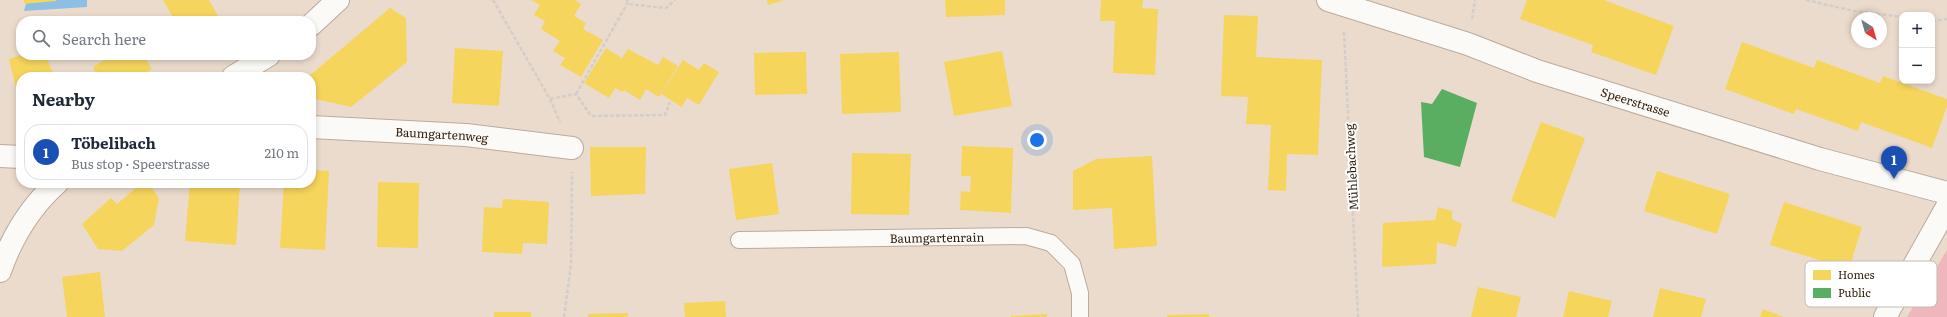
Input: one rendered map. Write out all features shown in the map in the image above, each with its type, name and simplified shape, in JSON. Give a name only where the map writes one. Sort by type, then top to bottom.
[{"type":"street","points":[[316,20],[338,0]]},
{"type":"street","name":"Speerstrasse","points":[[1328,0],[1468,44],[1537,71],[1820,159],[1947,193]]},
{"type":"street","points":[[241,72],[261,60]]},
{"type":"street","name":"Baumgartenweg","points":[[316,127],[466,134],[572,148]]},
{"type":"street","points":[[0,156],[16,157]]},
{"type":"street","points":[[0,271],[6,252],[20,228],[44,195],[52,188]]},
{"type":"street","points":[[1917,261],[1947,207]]},
{"type":"street","points":[[1886,317],[1892,307]]},
{"type":"lane","name":"Baumgartenrain","points":[[739,240],[1026,236],[1051,244],[1072,264],[1080,293],[1080,317]]},
{"type":"path","points":[[550,99],[576,94],[627,4],[627,0]]},
{"type":"path","points":[[627,4],[666,8],[675,0]]},
{"type":"path","points":[[1806,0],[1854,10],[1899,17]]},
{"type":"path","points":[[1935,21],[1947,19]]},
{"type":"path","name":"Mühlebachweg","points":[[1344,25],[1358,317]]},
{"type":"path","points":[[576,94],[591,116],[665,115],[670,102]]},
{"type":"shaded area","points":[[1947,250],[1947,317],[1907,317],[1913,307],[1937,307],[1937,267]]},
{"type":"water","points":[[27,0],[87,0],[87,7],[24,11]]},
{"type":"building: Homes","points":[[24,0],[56,0],[56,1],[24,4]]},
{"type":"building: Homes","points":[[163,0],[209,0],[218,16],[172,16]]},
{"type":"building: Homes","points":[[531,0],[575,0],[581,4],[574,16],[586,23],[583,29],[603,40],[581,77],[560,65],[565,58],[553,51],[560,41],[541,29],[545,21],[534,15],[540,5]]},
{"type":"building: Homes","points":[[767,0],[784,0],[768,5]]},
{"type":"building: Homes","points":[[945,0],[1005,0],[1005,15],[946,17]]},
{"type":"building: Homes","points":[[1101,0],[1143,0],[1142,8],[1158,9],[1155,75],[1113,73],[1115,21],[1100,21]]},
{"type":"building: Homes","points":[[1527,0],[1604,0],[1674,26],[1656,75],[1591,52],[1593,45],[1520,19]]},
{"type":"building: Homes","points":[[390,8],[406,18],[407,62],[351,107],[316,99],[316,72],[314,72]]},
{"type":"building: Homes","points":[[1224,15],[1258,16],[1256,57],[1322,60],[1318,155],[1287,154],[1286,191],[1268,190],[1271,125],[1246,124],[1248,97],[1221,96]]},
{"type":"building: Homes","points":[[1742,42],[1814,68],[1817,60],[1880,83],[1883,76],[1899,82],[1899,84],[1905,84],[1947,99],[1947,106],[1932,148],[1861,122],[1858,131],[1796,109],[1794,114],[1725,89]]},
{"type":"building: Homes","points":[[455,48],[503,51],[499,106],[452,103]]},
{"type":"building: Homes","points":[[606,48],[622,58],[628,49],[658,65],[663,57],[678,66],[659,97],[646,89],[640,100],[624,90],[623,92],[615,88],[609,98],[584,83]]},
{"type":"building: Homes","points":[[1002,51],[1012,106],[954,116],[944,62]]},
{"type":"building: Homes","points":[[806,52],[807,94],[755,95],[754,53]]},
{"type":"building: Homes","points":[[899,52],[901,112],[842,114],[840,54]]},
{"type":"building: Homes","points":[[16,57],[16,60],[47,60],[53,72],[16,72],[16,88],[9,59]]},
{"type":"building: Homes","points":[[105,60],[146,60],[152,69],[146,72],[96,72],[93,67]]},
{"type":"building: Homes","points":[[683,60],[699,70],[704,63],[719,72],[699,105],[687,98],[682,107],[661,94]]},
{"type":"building: Homes","points":[[1541,122],[1585,138],[1555,218],[1511,201]]},
{"type":"building: Homes","points":[[962,146],[1013,148],[1011,213],[960,210],[961,191],[970,192],[971,176],[961,176]]},
{"type":"building: Homes","points":[[590,147],[646,147],[645,194],[591,196]]},
{"type":"building: Homes","points":[[852,153],[911,154],[909,215],[851,214]]},
{"type":"building: Homes","points":[[1152,156],[1157,246],[1114,249],[1112,208],[1073,210],[1073,171],[1096,159]]},
{"type":"building: Homes","points":[[772,163],[779,214],[736,220],[729,169]]},
{"type":"building: Homes","points":[[316,170],[329,171],[325,250],[280,248],[284,188],[316,188]]},
{"type":"building: Homes","points":[[1657,171],[1730,194],[1717,234],[1644,211]]},
{"type":"building: Homes","points":[[378,182],[419,183],[418,248],[377,247]]},
{"type":"building: Homes","points":[[136,188],[152,188],[159,198],[154,225],[122,251],[98,249],[82,224],[111,198],[117,204]]},
{"type":"building: Homes","points":[[190,188],[240,188],[236,245],[185,241]]},
{"type":"building: Homes","points":[[503,199],[549,202],[547,244],[523,243],[522,254],[482,252],[484,207],[502,208]]},
{"type":"building: Homes","points":[[1784,202],[1862,227],[1851,261],[1823,261],[1770,245]]},
{"type":"building: Homes","points":[[1438,207],[1452,211],[1452,219],[1462,224],[1456,247],[1437,242],[1436,264],[1382,267],[1383,223],[1435,220]]},
{"type":"building: Homes","points":[[100,272],[105,317],[67,317],[62,277]]},
{"type":"building: Homes","points":[[1478,287],[1521,297],[1516,317],[1471,317]]},
{"type":"building: Homes","points":[[1660,288],[1706,299],[1701,317],[1653,317]]},
{"type":"building: Homes","points":[[1569,291],[1612,301],[1608,317],[1563,317]]},
{"type":"building: Homes","points":[[725,301],[726,317],[685,317],[684,303]]},
{"type":"building: Homes","points":[[1763,309],[1784,317],[1760,317]]},
{"type":"building: Homes","points":[[494,312],[531,312],[531,317],[494,317]]},
{"type":"building: Homes","points":[[628,313],[628,317],[588,317],[588,314]]},
{"type":"building: Homes","points":[[1047,314],[1047,317],[1011,317],[1011,316]]},
{"type":"building: Homes","points":[[1209,314],[1209,317],[1167,317],[1167,315]]},
{"type":"building: Public","points":[[1442,89],[1477,103],[1460,167],[1424,157],[1421,102],[1432,104]]},
{"type":"place","name":"Töbelibach","points":[[1894,179]]}]
